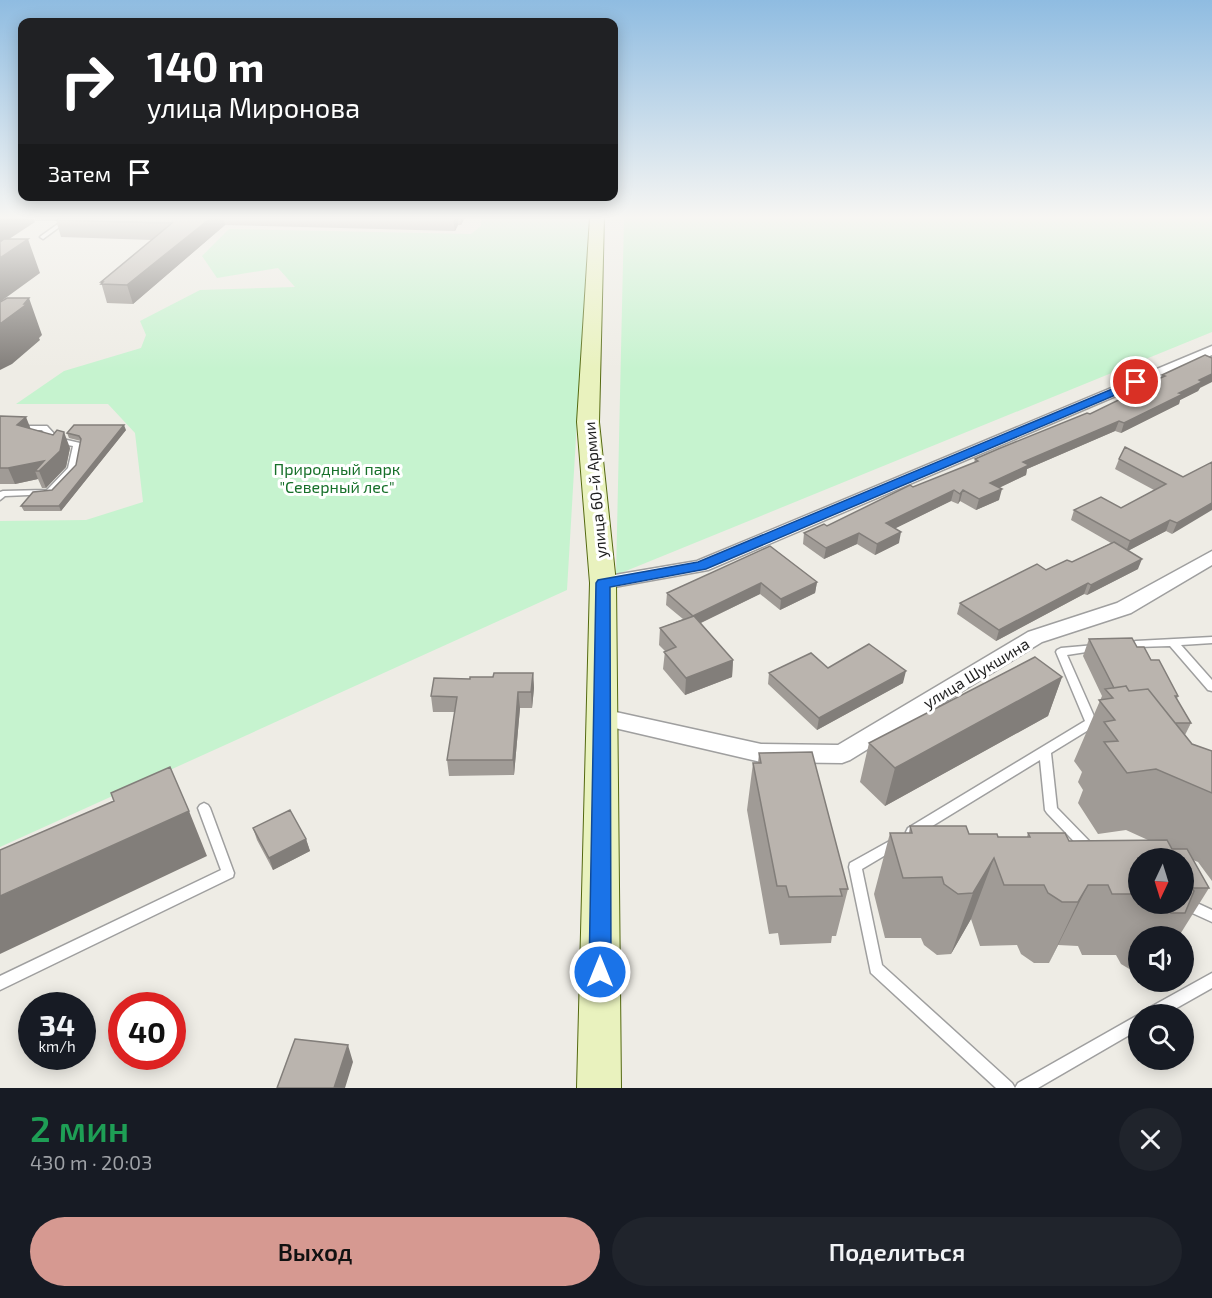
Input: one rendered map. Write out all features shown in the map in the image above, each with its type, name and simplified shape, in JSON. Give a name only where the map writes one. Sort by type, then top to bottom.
[{"type":"street","name":"улица 60-й Армии","points":[[595,268],[588,422],[603,583],[599,1088]]},
{"type":"street","points":[[603,583],[701,566],[1212,350]]},
{"type":"street","name":"улица Шукшина","points":[[602,717],[761,753],[842,754],[1035,637],[1124,608],[1212,556]]},
{"type":"lane","points":[[0,428],[44,428],[55,440],[77,445],[72,469],[49,492],[3,494],[0,497]]},
{"type":"lane","points":[[1149,660],[1130,644],[1212,640]]},
{"type":"lane","points":[[1173,642],[1212,687]]},
{"type":"lane","points":[[1007,1088],[876,968],[855,867],[1091,723],[1060,652],[1103,647]]},
{"type":"lane","points":[[1045,752],[1051,810],[1100,860]]},
{"type":"lane","points":[[0,983],[228,873],[204,808]]},
{"type":"lane","points":[[1194,908],[1212,916]]},
{"type":"lane","points":[[1170,1004],[1212,980]]},
{"type":"lane","points":[[1023,1088],[1128,1028]]},
{"type":"green space","name":"Природный парк \"Северный лес\"","points":[[210,268],[586,268],[567,590],[0,847],[0,521],[86,520],[143,502],[135,433],[108,404],[16,404],[64,371],[141,348],[146,335],[140,321],[200,290],[295,287],[278,268],[217,278]]},
{"type":"green space","points":[[623,268],[1212,268],[1212,332],[616,575]]},
{"type":"building","points":[[118,268],[149,268],[127,285],[101,284],[103,282],[101,282]]},
{"type":"building","points":[[7,298],[29,298],[24,304],[27,304],[0,324],[0,302]]},
{"type":"building","points":[[1205,355],[1212,358],[1212,374],[1199,380],[1202,382],[1124,423],[1119,421],[1023,462],[1029,465],[990,483],[1002,489],[979,499],[963,490],[960,494],[954,490],[886,523],[901,532],[877,544],[859,533],[826,548],[804,533],[824,524],[827,526],[910,485],[913,487],[978,461],[975,459],[998,449],[1087,413],[1090,414],[1129,395],[1126,393]]},
{"type":"building","points":[[0,416],[26,417],[17,425],[53,435],[57,430],[64,432],[60,451],[39,471],[35,471],[44,461],[0,468]]},
{"type":"building","points":[[74,425],[124,425],[59,506],[21,506],[33,492],[52,490],[76,465],[81,439],[79,436],[67,433]]},
{"type":"building","points":[[1125,447],[1183,477],[1212,462],[1212,503],[1177,523],[1170,520],[1130,541],[1074,510],[1101,497],[1121,508],[1166,484],[1119,459]]},
{"type":"building","points":[[1114,542],[1142,559],[1091,585],[1088,583],[999,630],[960,603],[1037,564],[1046,570],[1067,560],[1072,562]]},
{"type":"building","points":[[770,546],[817,582],[781,599],[761,583],[693,616],[667,593]]},
{"type":"building","points":[[694,616],[733,660],[686,678],[664,652],[676,647],[660,628]]},
{"type":"building","points":[[1132,638],[1137,647],[1144,647],[1151,660],[1159,660],[1178,696],[1175,696],[1191,723],[1175,723],[1148,689],[1129,691],[1126,686],[1114,688],[1089,639]]},
{"type":"building","points":[[869,644],[906,671],[819,718],[769,673],[811,653],[828,668]]},
{"type":"building","points":[[1035,657],[1062,677],[895,768],[869,743]]},
{"type":"building","points":[[494,673],[533,673],[531,692],[518,692],[513,760],[447,760],[457,697],[431,696],[434,678],[470,679],[470,677],[493,677]]},
{"type":"building","points":[[1126,686],[1129,691],[1148,689],[1192,744],[1212,751],[1212,793],[1156,769],[1127,773],[1104,742],[1118,741],[1104,722],[1115,720],[1099,700],[1113,698],[1105,689]]},
{"type":"building","points":[[812,752],[848,889],[840,889],[842,896],[789,897],[786,886],[777,886],[753,763],[761,763],[759,753]]},
{"type":"building","points":[[170,767],[189,811],[0,896],[0,850],[114,801],[111,793]]},
{"type":"building","points":[[290,810],[306,839],[269,858],[253,828]]},
{"type":"building","points":[[910,826],[966,826],[969,834],[1030,837],[1028,833],[1065,833],[1069,841],[1167,840],[1171,848],[1128,848],[1128,894],[1112,894],[1108,885],[1088,885],[1078,902],[1062,902],[1048,893],[1044,885],[1004,885],[994,858],[973,893],[958,894],[944,884],[942,877],[903,878],[890,833],[912,833]]},
{"type":"building","points":[[1194,861],[1209,888],[1194,888]]},
{"type":"building","points":[[295,1039],[348,1045],[334,1088],[277,1088]]},
{"type":"route","points":[[600,972],[603,583],[701,566],[1136,382]]}]
